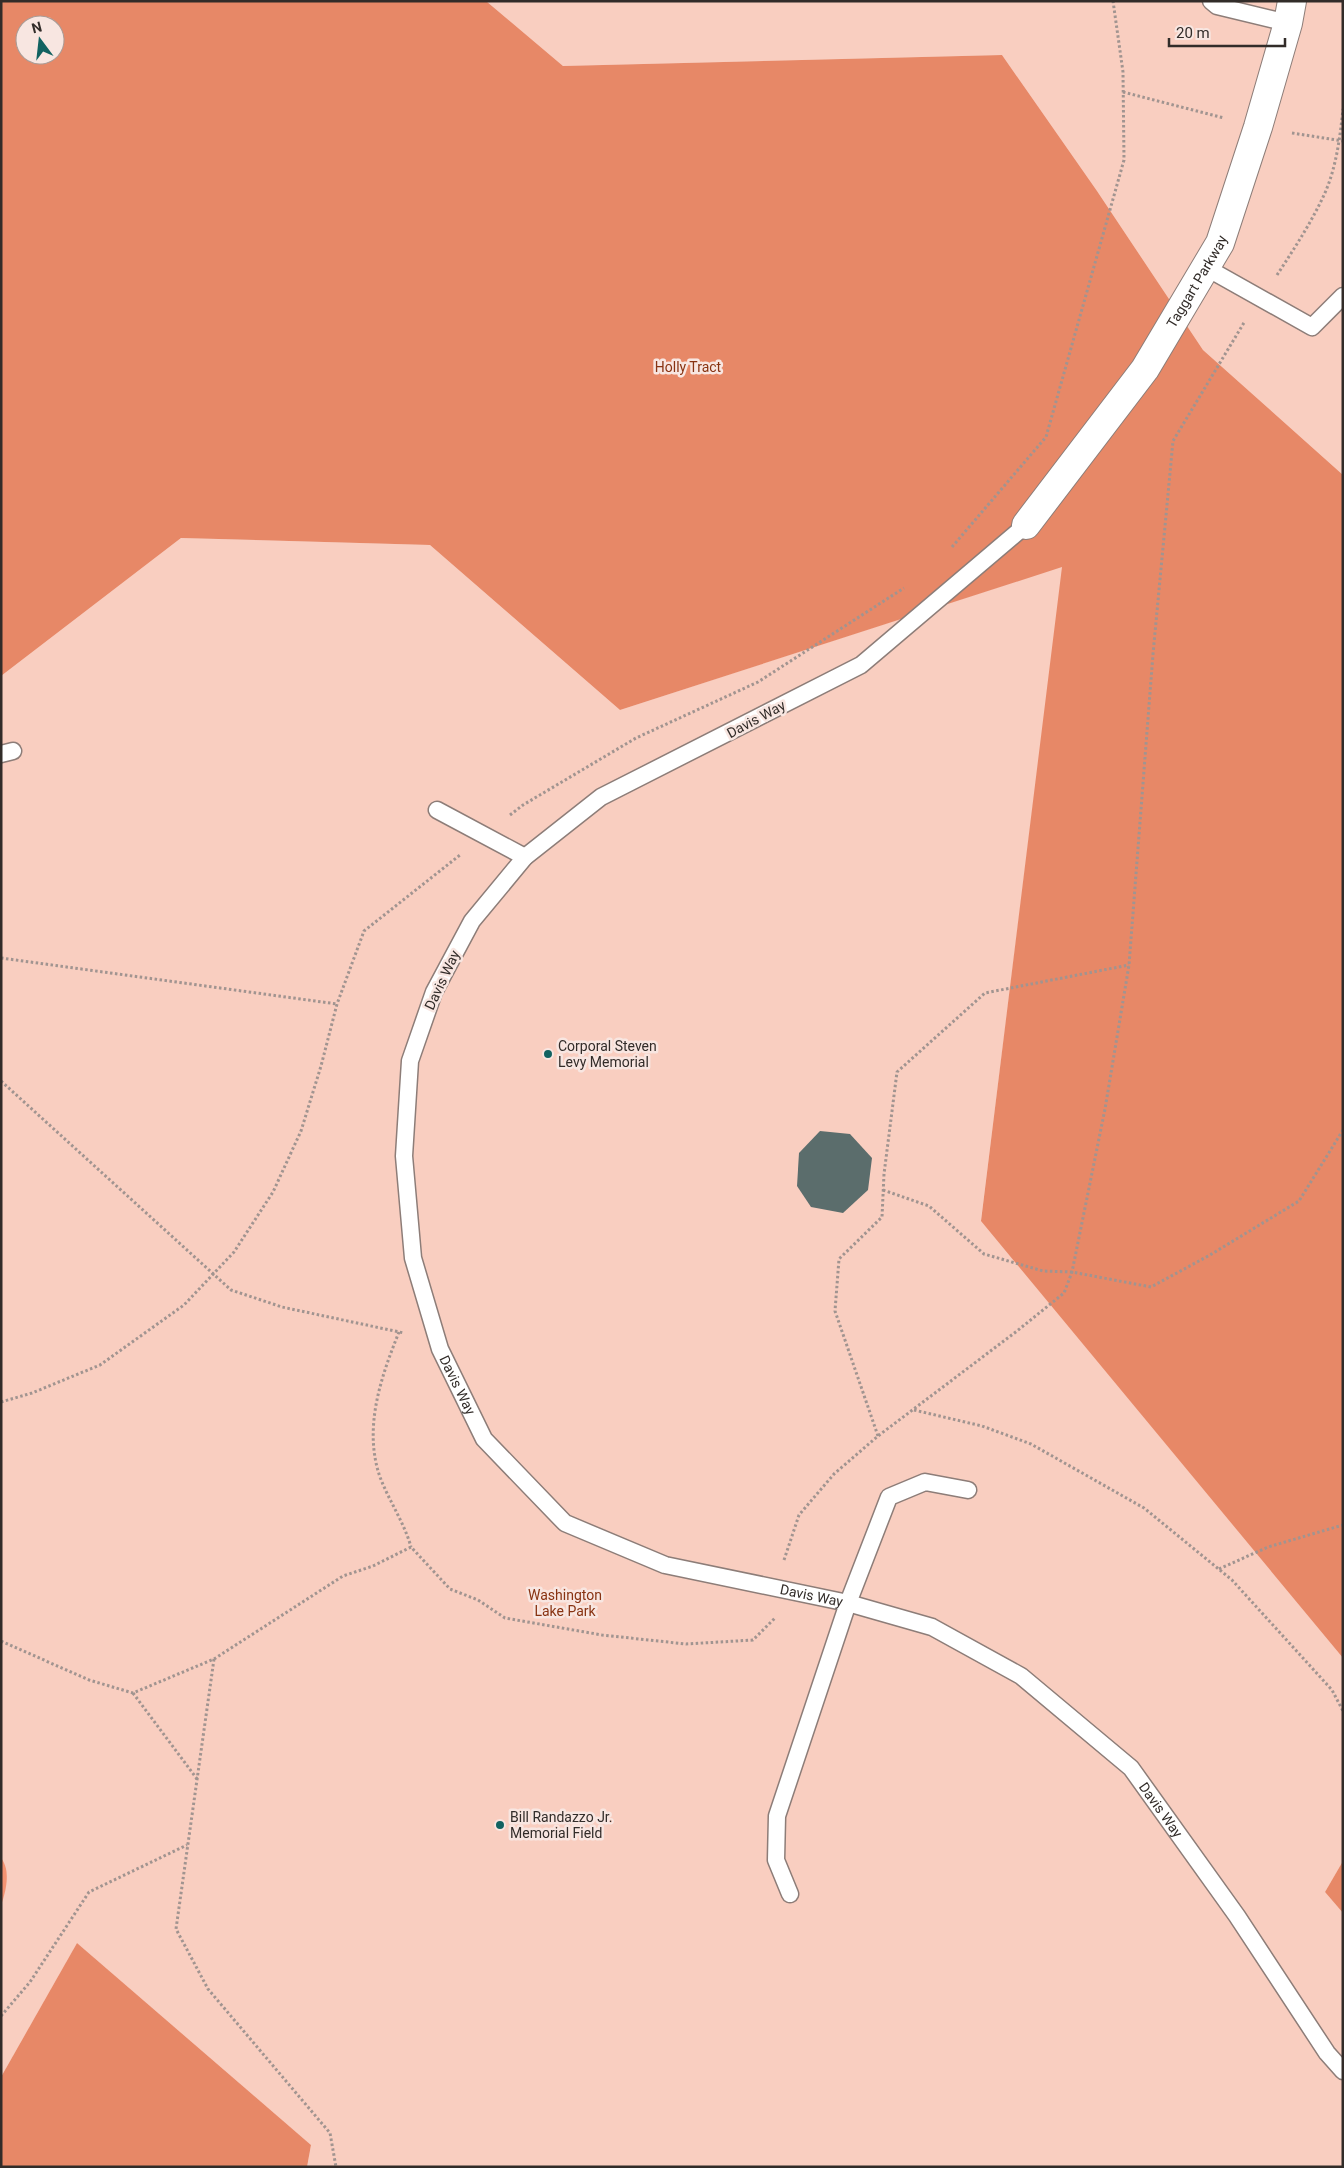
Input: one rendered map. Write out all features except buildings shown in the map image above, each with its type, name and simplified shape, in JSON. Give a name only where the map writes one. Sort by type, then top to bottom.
[{"type":"street","name":"Taggart Parkway","points":[[1026,525],[1145,369],[1220,243],[1258,127],[1290,12]]},
{"type":"lane","points":[[1211,1],[1217,6],[1290,12]]},
{"type":"lane","points":[[1205,267],[1312,327],[1343,296]]},
{"type":"lane","name":"Davis Way","points":[[1026,525],[861,665],[601,797],[525,857],[472,921],[434,992],[410,1061],[404,1156],[413,1258],[440,1349],[484,1439],[565,1523],[666,1564],[848,1603],[932,1627],[1021,1676],[1131,1768],[1237,1916],[1327,2053],[1343,2071]]},
{"type":"lane","points":[[437,810],[525,857]]},
{"type":"lane","points":[[790,1894],[776,1860],[777,1816],[848,1603],[889,1497],[925,1482],[968,1490]]},
{"type":"path","points":[[784,1560],[800,1515],[834,1474],[878,1436],[1064,1293],[1072,1272],[1105,1109],[1129,965],[1172,441],[1233,339],[1297,245],[1324,194],[1341,141],[1343,109]]},
{"type":"path","points":[[1,958],[337,1004]]},
{"type":"path","points":[[878,1436],[835,1311],[839,1259],[882,1217],[883,1190],[896,1072],[985,993],[1129,965]]},
{"type":"path","points":[[1,1081],[232,1290],[282,1307],[415,1335],[436,1335]]},
{"type":"path","points":[[883,1190],[929,1206],[984,1254],[1043,1271],[1072,1272],[1151,1286],[1210,1255],[1299,1202],[1343,1130]]},
{"type":"path","points":[[399,1332],[380,1388],[373,1420],[373,1450],[380,1476],[391,1503],[406,1528],[411,1547],[450,1589],[478,1600],[505,1618],[602,1635],[686,1644],[753,1640],[779,1614]]},
{"type":"path","points":[[914,1410],[982,1426],[1031,1444],[1144,1508],[1232,1580],[1332,1690],[1343,1711]]},
{"type":"path","points":[[1218,1569],[1268,1547],[1343,1525]]},
{"type":"path","points":[[133,1693],[214,1660],[343,1576],[373,1566],[411,1547]]},
{"type":"path","points":[[1,1641],[89,1680],[133,1693],[197,1779]]},
{"type":"path","points":[[214,1660],[176,1929],[208,1989],[330,2133],[336,2167]]},
{"type":"path","points":[[1,2016],[30,1982],[89,1892],[187,1845]]},
{"type":"green space","name":"Holly Tract","points":[[1,1],[486,1],[563,66],[1002,55],[1097,191],[1203,350],[1343,475],[1343,1658],[981,1221],[1062,567],[620,710],[430,545],[181,538],[1,676]]},
{"type":"green space","points":[[486,1],[1343,1],[1343,475],[1203,350],[1097,191],[1002,55],[563,66]]},
{"type":"green space","name":"Washington Lake Park","points":[[181,538],[430,545],[620,710],[1063,566],[981,1220],[1343,1658],[1343,1861],[1325,1892],[1343,1913],[1343,2167],[307,2167],[311,2145],[77,1943],[1,2077],[1,676]]},
{"type":"green space","points":[[1343,1861],[1343,1913],[1325,1892]]},
{"type":"green space","points":[[77,1943],[311,2145],[307,2167],[1,2167],[1,2077]]},
{"type":"shaded area","points":[[1,1858],[7,1875],[5,1894],[1,1905]]},
{"type":"place","name":"Corporal Steven Levy Memorial","points":[[548,1054]]},
{"type":"place","name":"Bill Randazzo Jr. Memorial Field","points":[[500,1825]]}]
